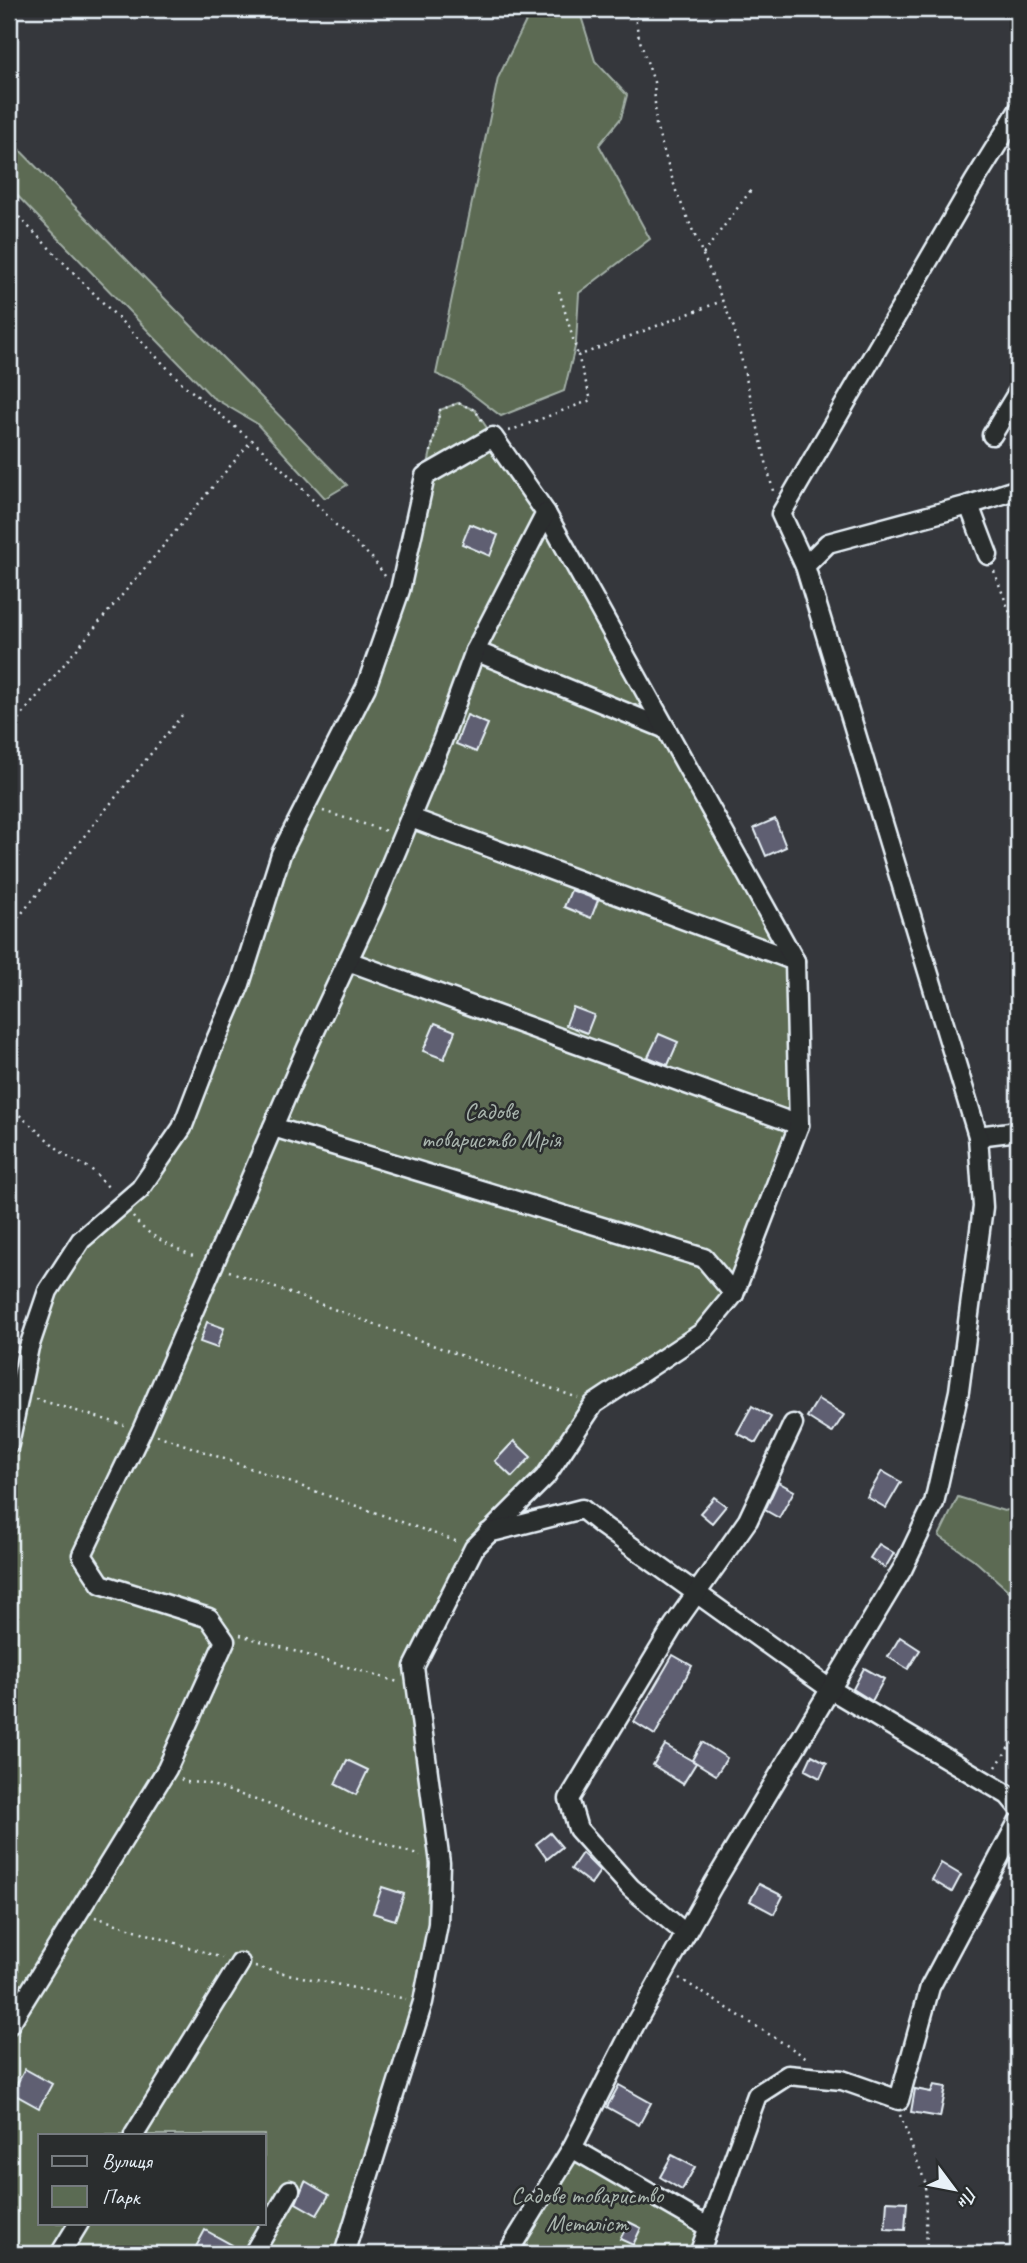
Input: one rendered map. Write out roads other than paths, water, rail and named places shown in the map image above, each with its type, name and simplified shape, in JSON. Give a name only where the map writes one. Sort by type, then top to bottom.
[{"type":"street","points":[[507,2254],[572,2148],[686,1934],[903,1568],[934,1503],[959,1391],[984,1207],[978,1136],[805,566],[780,514],[1018,111]]},
{"type":"street","points":[[992,435],[1018,393]]},
{"type":"street","points":[[9,1444],[29,1347],[48,1291],[80,1240],[140,1189],[183,1128],[240,984],[281,854],[366,687],[400,590],[425,476],[494,437],[546,513],[795,961],[799,1125],[734,1294],[703,1332],[594,1404],[545,1476],[474,1548],[414,1667],[440,1863],[438,1924],[423,2003],[344,2254]]},
{"type":"street","points":[[805,566],[828,543],[1018,489]]},
{"type":"street","points":[[969,505],[988,555]]},
{"type":"street","points":[[9,2025],[167,1769],[225,1642],[209,1618],[101,1584],[82,1555],[142,1430],[212,1265],[411,818],[475,651],[546,513]]},
{"type":"street","points":[[475,651],[666,729]]},
{"type":"street","points":[[411,818],[795,961]]},
{"type":"street","points":[[348,961],[799,1125]]},
{"type":"street","points":[[273,1127],[704,1258],[734,1294]]},
{"type":"street","points":[[978,1136],[1018,1131]]},
{"type":"street","points":[[686,1934],[631,1888],[578,1829],[569,1799],[674,1625],[748,1520],[793,1424]]},
{"type":"street","points":[[488,1533],[582,1508],[603,1526],[830,1689],[1008,1795],[1018,1807]]},
{"type":"street","points":[[699,2254],[757,2095],[788,2075],[842,2080],[900,2100],[930,1987],[1018,1822]]},
{"type":"street","points":[[135,2134],[240,1964]]},
{"type":"street","points":[[572,2148],[708,2227]]},
{"type":"street","points":[[253,2254],[290,2190]]},
{"type":"street","points":[[60,2254],[78,2224]]},
{"type":"park label","name":"Садове товариство Мрія","points":[[491,1125]]},
{"type":"park label","name":"Садове товариство Металіст","points":[[587,2209]]}]
